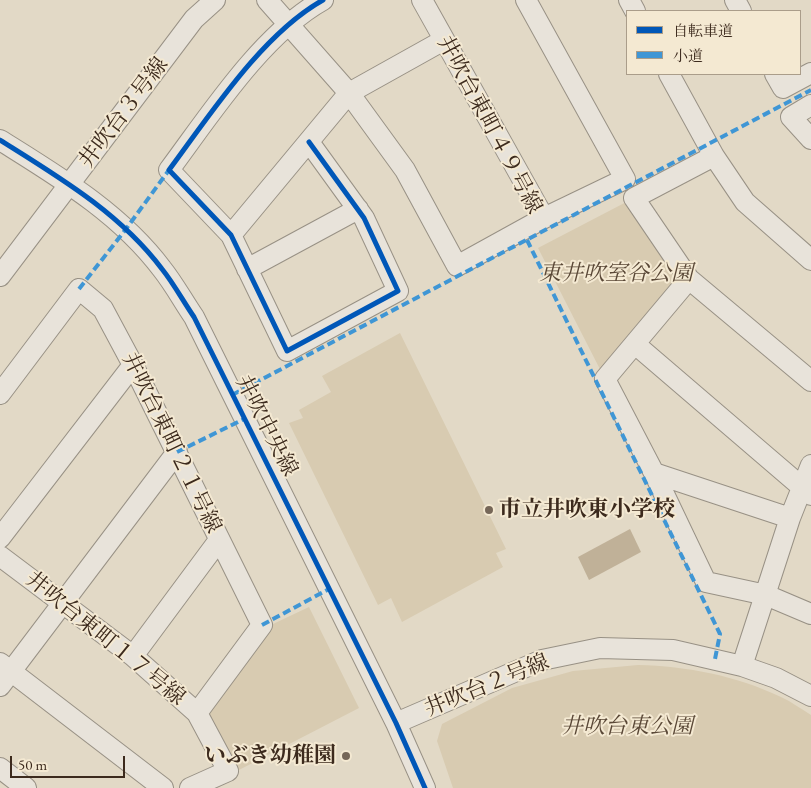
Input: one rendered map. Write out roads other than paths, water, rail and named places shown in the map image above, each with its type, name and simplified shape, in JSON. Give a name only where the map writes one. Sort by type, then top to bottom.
[{"type":"street","name":"井吹台３号線","points":[[0,276],[194,19],[215,0]]},
{"type":"street","name":"井吹台東町４９号線","points":[[267,0],[349,93],[405,170],[458,266],[544,218],[422,0]]},
{"type":"street","points":[[309,142],[364,218],[398,291],[286,351],[231,235],[169,170],[247,67],[288,24],[322,0]]},
{"type":"street","points":[[526,0],[625,179],[544,218]]},
{"type":"street","points":[[231,235],[349,93],[444,40]]},
{"type":"street","points":[[776,75],[783,88],[811,74]]},
{"type":"street","points":[[670,75],[714,156],[745,202],[811,260]]},
{"type":"street","points":[[811,105],[791,117],[811,139]]},
{"type":"street","name":"井吹中央線","points":[[0,140],[70,184],[129,232],[162,269],[194,317],[396,723],[424,788]]},
{"type":"street","points":[[714,156],[634,198],[689,278],[811,381]]},
{"type":"street","points":[[247,269],[358,209]]},
{"type":"street","points":[[689,278],[605,379],[654,472],[706,582],[766,595],[811,614]]},
{"type":"street","name":"井吹台東町２１号線","points":[[0,394],[79,289],[103,309],[133,365],[262,624],[197,713]]},
{"type":"street","points":[[635,344],[806,491]]},
{"type":"street","points":[[0,538],[133,365]]},
{"type":"street","points":[[163,788],[4,674],[62,602],[176,452]]},
{"type":"street","points":[[742,666],[790,518],[806,491],[811,465]]},
{"type":"street","points":[[654,472],[790,518]]},
{"type":"street","points":[[133,656],[219,540]]},
{"type":"street","name":"井吹台東町１７号線","points":[[0,556],[133,656],[197,713],[228,771],[190,788]]},
{"type":"street","name":"井吹台２号線","points":[[396,723],[542,660],[600,648],[674,650],[742,666],[776,678],[811,696]]},
{"type":"street","points":[[0,768],[26,788]]},
{"type":"place","name":"市立井吹東小学校","points":[[489,510]]},
{"type":"place","name":"いぶき幼稚園","points":[[346,756]]},
{"type":"park label","name":"東井吹室谷公園","points":[[616,274]]},
{"type":"park label","name":"井吹台東公園","points":[[627,727]]}]
